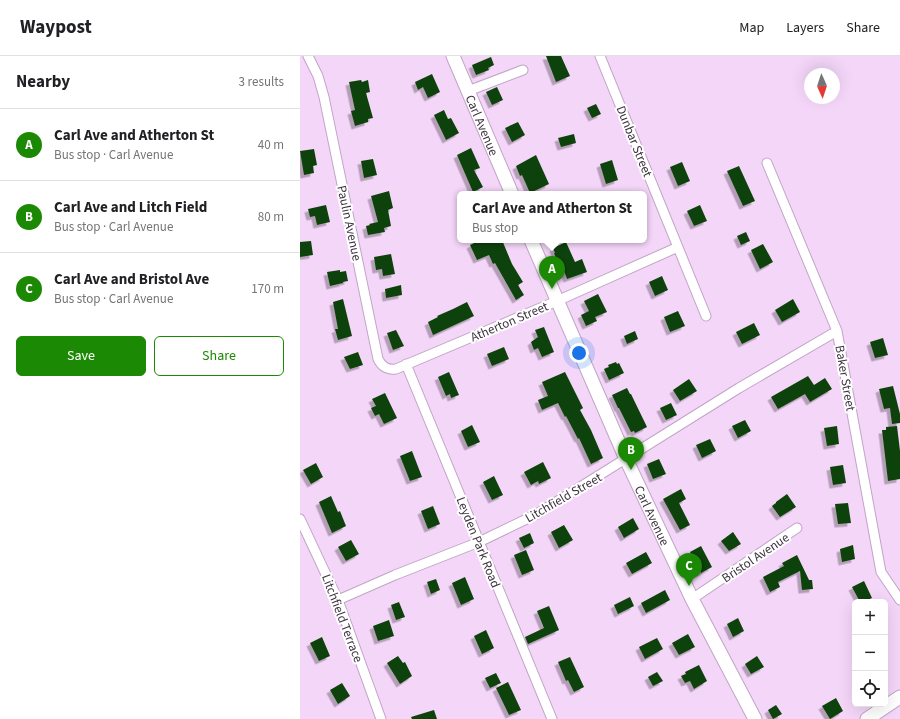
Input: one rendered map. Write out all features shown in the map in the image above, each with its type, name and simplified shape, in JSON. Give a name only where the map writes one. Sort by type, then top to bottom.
[{"type":"street","name":"Paulin Avenue","points":[[308,56],[318,76],[324,97],[378,360],[381,366],[391,370],[406,364]]},
{"type":"street","name":"Carl Avenue","points":[[453,56],[511,191]]},
{"type":"street","name":"Dunbar Street","points":[[600,56],[706,316]]},
{"type":"street","points":[[468,91],[523,70]]},
{"type":"street","name":"Baker Street","points":[[767,162],[837,332],[881,572],[900,600]]},
{"type":"street","name":"Carl Avenue","points":[[532,243],[626,459],[692,599],[755,719]]},
{"type":"street","name":"Atherton Street","points":[[406,364],[557,301],[678,248]]},
{"type":"street","name":"Litchfield Street","points":[[338,600],[395,575],[479,542],[537,514],[739,388],[837,332]]},
{"type":"street","name":"Leyden Park Road","points":[[406,364],[552,719]]},
{"type":"street","name":"Litchfield Terrace","points":[[300,519],[338,600],[381,719]]},
{"type":"street","name":"Bristol Avenue","points":[[692,599],[797,528]]},
{"type":"street","points":[[867,719],[900,697]]},
{"type":"building","points":[[546,56],[561,56],[570,76],[556,82]]},
{"type":"building","points":[[491,57],[494,65],[488,68],[489,70],[476,75],[472,65]]},
{"type":"building","points":[[432,74],[440,92],[428,98],[423,87],[418,90],[415,82]]},
{"type":"building","points":[[361,80],[362,82],[368,80],[370,92],[366,93],[373,118],[368,119],[368,122],[355,126],[351,111],[355,110],[349,82]]},
{"type":"building","points":[[497,87],[503,100],[492,105],[486,92]]},
{"type":"building","points":[[596,104],[601,114],[592,118],[587,108]]},
{"type":"building","points":[[444,110],[448,119],[451,118],[459,133],[446,140],[434,115]]},
{"type":"building","points":[[518,122],[525,135],[512,142],[505,128]]},
{"type":"building","points":[[574,134],[576,143],[561,147],[558,138]]},
{"type":"building","points":[[471,148],[480,168],[474,170],[483,187],[473,191],[457,155]]},
{"type":"building","points":[[314,149],[317,165],[313,166],[314,173],[304,175],[300,151]]},
{"type":"building","points":[[536,155],[549,184],[534,191],[529,191],[516,166]]},
{"type":"building","points":[[373,159],[377,175],[364,178],[361,161]]},
{"type":"building","points":[[612,160],[618,180],[606,184],[600,164]]},
{"type":"building","points":[[682,162],[690,181],[678,186],[670,167]]},
{"type":"building","points":[[739,166],[755,201],[743,206],[727,171]]},
{"type":"building","points":[[389,191],[393,208],[388,210],[391,226],[384,228],[385,232],[368,235],[366,226],[378,222],[371,196]]},
{"type":"building","points":[[326,205],[330,222],[317,225],[315,216],[310,217],[308,209]]},
{"type":"building","points":[[700,205],[707,221],[694,226],[687,211]]},
{"type":"building","points":[[746,232],[750,241],[741,245],[737,236]]},
{"type":"building","points":[[311,241],[313,255],[300,257],[300,242]]},
{"type":"building","points":[[474,243],[503,243],[512,264],[523,282],[518,285],[524,295],[516,300],[495,263],[493,264],[489,255],[477,260],[470,245]]},
{"type":"building","points":[[566,243],[575,262],[582,259],[587,272],[567,279],[561,262],[558,264],[553,248]]},
{"type":"building","points":[[763,244],[773,262],[760,269],[751,250]]},
{"type":"building","points":[[391,254],[395,274],[383,276],[382,269],[376,270],[374,257]]},
{"type":"building","points":[[340,270],[340,272],[346,271],[348,281],[330,286],[327,272]]},
{"type":"building","points":[[662,276],[668,290],[655,296],[649,282]]},
{"type":"building","points":[[401,285],[402,295],[386,298],[385,289]]},
{"type":"building","points":[[598,294],[607,312],[595,317],[597,321],[586,326],[581,315],[589,311],[584,301]]},
{"type":"building","points":[[343,299],[352,336],[338,340],[335,329],[338,329],[333,302]]},
{"type":"building","points":[[793,299],[800,312],[782,322],[775,310]]},
{"type":"building","points":[[467,302],[474,316],[433,335],[428,322],[438,317],[437,316]]},
{"type":"building","points":[[678,311],[685,326],[670,332],[664,317]]},
{"type":"building","points":[[754,323],[760,335],[742,344],[736,332]]},
{"type":"building","points":[[544,327],[554,352],[542,357],[538,348],[534,350],[531,342],[538,337],[535,330]]},
{"type":"building","points":[[396,330],[404,346],[393,350],[387,333]]},
{"type":"building","points":[[635,331],[638,339],[627,344],[624,336]]},
{"type":"building","points":[[883,338],[888,355],[875,358],[870,342]]},
{"type":"building","points":[[504,347],[509,359],[492,366],[487,354]]},
{"type":"building","points":[[358,352],[363,365],[350,369],[344,357]]},
{"type":"building","points":[[616,362],[617,364],[619,363],[624,373],[609,380],[604,369],[609,367],[608,365]]},
{"type":"building","points":[[449,372],[459,395],[451,398],[450,394],[446,396],[438,377]]},
{"type":"building","points":[[565,372],[583,408],[580,410],[591,430],[603,458],[591,464],[579,438],[578,439],[558,403],[542,410],[538,400],[548,396],[542,382]]},
{"type":"building","points":[[808,376],[814,385],[825,378],[832,389],[810,402],[805,394],[778,409],[771,397]]},
{"type":"building","points":[[689,379],[697,391],[680,401],[673,390]]},
{"type":"building","points":[[893,386],[900,414],[900,423],[892,424],[890,408],[884,409],[879,389]]},
{"type":"building","points":[[627,388],[647,427],[635,433],[634,431],[631,432],[612,395]]},
{"type":"building","points":[[385,393],[397,418],[384,424],[379,414],[375,416],[371,408],[376,406],[372,399]]},
{"type":"building","points":[[671,403],[677,415],[666,420],[660,408]]},
{"type":"building","points":[[745,420],[751,431],[738,438],[732,426]]},
{"type":"building","points":[[472,425],[480,442],[468,447],[461,431]]},
{"type":"building","points":[[837,426],[839,444],[827,446],[824,428]]},
{"type":"building","points":[[897,426],[900,451],[900,479],[888,481],[882,430],[886,430],[886,427]]},
{"type":"building","points":[[710,439],[716,451],[702,458],[696,445]]},
{"type":"building","points":[[412,451],[422,477],[410,481],[400,456]]},
{"type":"building","points":[[659,459],[666,474],[653,479],[647,464]]},
{"type":"building","points":[[543,462],[551,478],[539,484],[538,481],[531,485],[524,472]]},
{"type":"building","points":[[316,463],[323,477],[311,484],[303,470]]},
{"type":"building","points":[[843,465],[846,483],[833,485],[830,467]]},
{"type":"building","points":[[494,476],[503,495],[492,500],[483,482]]},
{"type":"building","points":[[681,489],[686,499],[679,503],[690,525],[680,530],[663,499]]},
{"type":"building","points":[[787,494],[796,507],[780,517],[772,506]]},
{"type":"building","points":[[331,496],[338,512],[340,511],[346,526],[332,533],[319,502]]},
{"type":"building","points":[[848,503],[851,523],[838,524],[835,504]]},
{"type":"building","points":[[433,506],[440,524],[428,529],[421,511]]},
{"type":"building","points":[[633,518],[639,529],[624,538],[618,527]]},
{"type":"building","points":[[564,525],[573,540],[559,548],[551,532]]},
{"type":"building","points":[[733,532],[741,544],[729,551],[721,541]]},
{"type":"building","points":[[530,533],[534,543],[524,548],[519,538]]},
{"type":"building","points":[[351,540],[359,554],[346,561],[338,547]]},
{"type":"building","points":[[853,545],[855,559],[842,562],[840,549]]},
{"type":"building","points":[[701,546],[712,567],[701,573],[690,552]]},
{"type":"building","points":[[526,550],[534,570],[522,575],[514,555]]},
{"type":"building","points":[[646,552],[652,563],[632,574],[626,563]]},
{"type":"building","points":[[797,555],[809,580],[812,580],[813,589],[802,590],[800,571],[778,582],[780,587],[770,592],[763,577],[784,566],[782,563]]},
{"type":"building","points":[[465,577],[474,599],[461,605],[452,583]]},
{"type":"building","points":[[436,579],[440,590],[431,594],[427,582]]},
{"type":"building","points":[[864,581],[872,598],[858,599],[852,587]]},
{"type":"building","points":[[665,590],[670,600],[646,613],[641,603]]},
{"type":"building","points":[[630,597],[634,606],[618,614],[614,605]]},
{"type":"building","points":[[399,602],[405,617],[396,620],[391,605]]},
{"type":"building","points":[[549,606],[559,630],[528,644],[525,637],[544,628],[537,611]]},
{"type":"building","points":[[738,618],[744,631],[733,637],[727,624]]},
{"type":"building","points":[[389,620],[394,636],[378,641],[373,626]]},
{"type":"building","points":[[486,630],[494,648],[482,654],[474,636]]},
{"type":"building","points":[[688,634],[695,647],[679,655],[672,643]]},
{"type":"building","points":[[322,637],[330,656],[319,661],[310,643]]},
{"type":"building","points":[[657,638],[663,649],[645,659],[639,647]]},
{"type":"building","points":[[398,656],[403,663],[405,662],[412,676],[400,684],[387,663]]},
{"type":"building","points":[[757,656],[764,667],[751,674],[745,664]]},
{"type":"building","points":[[570,657],[584,687],[574,692],[568,680],[566,681],[558,662]]},
{"type":"building","points":[[699,665],[707,681],[694,689],[690,681],[685,683],[681,676],[686,674],[685,672]]},
{"type":"building","points":[[657,672],[663,681],[653,686],[648,677]]},
{"type":"building","points":[[496,673],[501,683],[490,688],[485,678]]},
{"type":"building","points":[[508,682],[521,710],[509,715],[496,688]]},
{"type":"building","points":[[342,683],[350,696],[338,704],[330,690]]},
{"type":"building","points":[[836,698],[843,711],[830,719],[822,706]]},
{"type":"building","points":[[776,705],[782,714],[773,719],[768,710]]},
{"type":"building","points":[[434,710],[437,719],[412,719],[411,717]]},
{"type":"place","name":"Carl Ave and Atherton St","points":[[552,289]]},
{"type":"place","name":"Carl Ave and Litch Field","points":[[631,470]]},
{"type":"place","name":"Carl Ave and Bristol Ave","points":[[689,586]]}]
